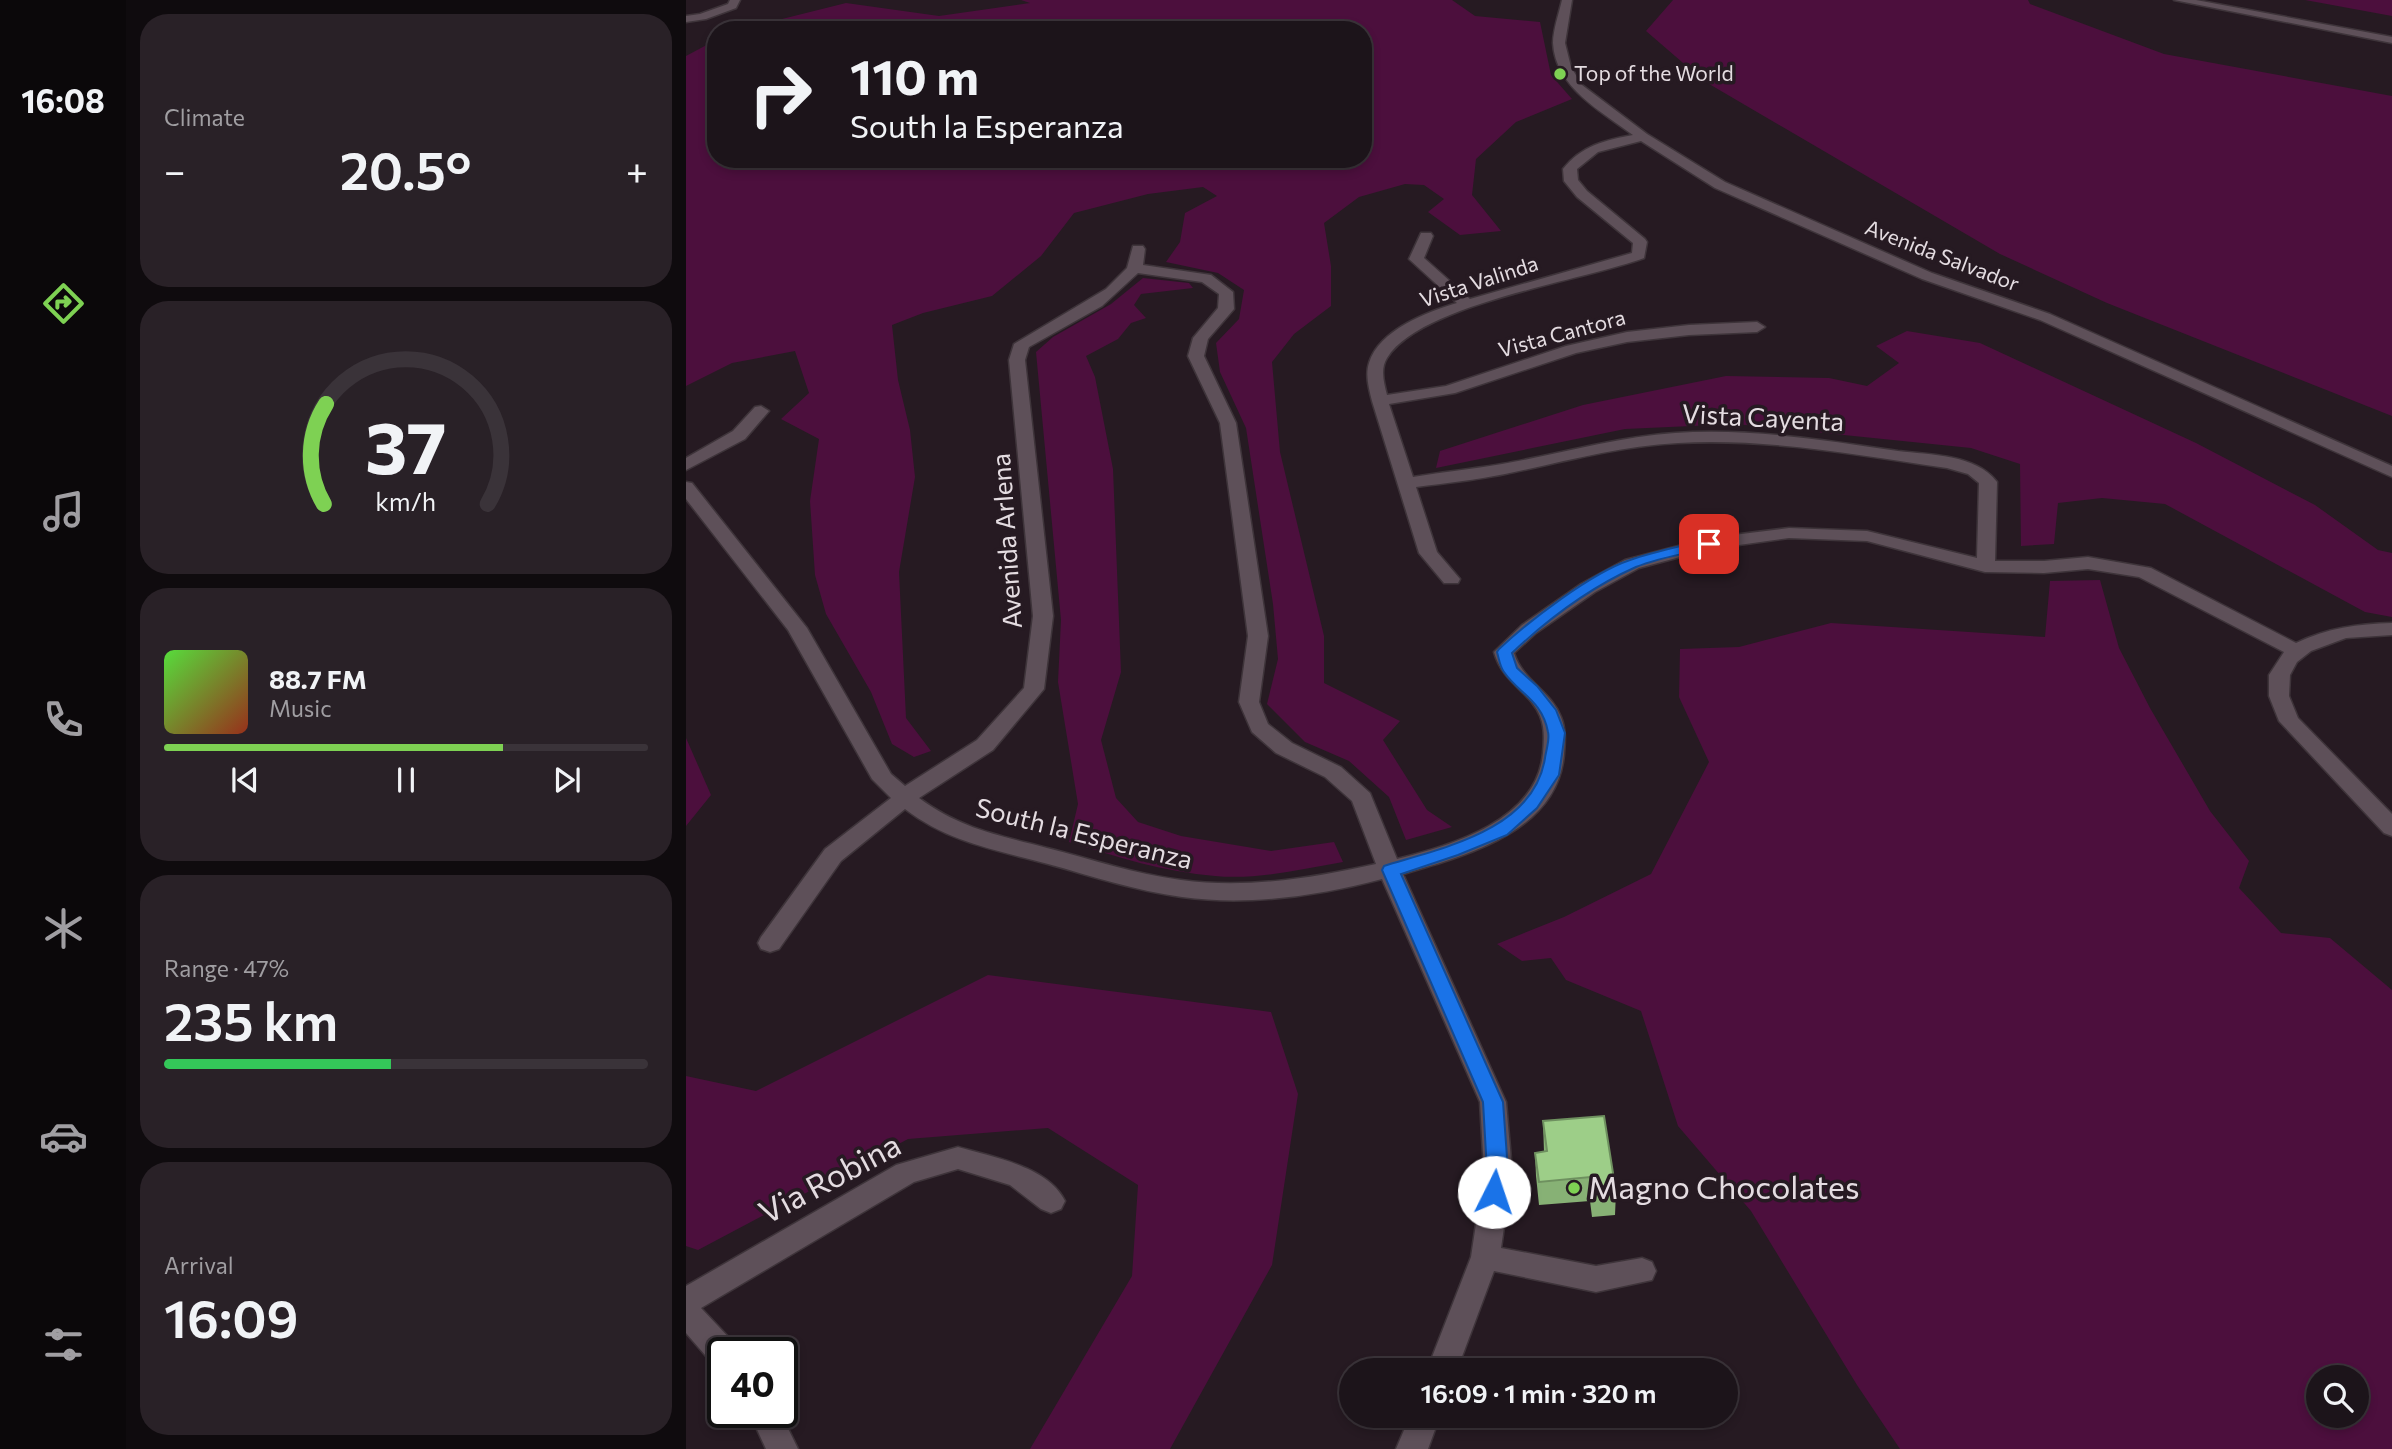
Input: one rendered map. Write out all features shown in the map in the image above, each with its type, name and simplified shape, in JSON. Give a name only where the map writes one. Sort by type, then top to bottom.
[{"type":"street","points":[[686,19],[702,18],[732,6],[735,0]]},
{"type":"street","name":"Avenida Salvador","points":[[1567,0],[1559,43],[1577,87],[1643,137],[1732,190],[1927,276],[2045,317],[2392,472]]},
{"type":"street","points":[[2179,0],[2392,40]]},
{"type":"street","name":"Vista Valinda","points":[[1451,579],[1428,553],[1380,401],[1375,382],[1377,360],[1388,345],[1421,322],[1468,305],[1639,255],[1640,242],[1582,194],[1571,181],[1570,169],[1591,150],[1643,137]]},
{"type":"street","points":[[1426,236],[1416,260],[1468,305]]},
{"type":"street","name":"Avenida Arlena","points":[[770,943],[833,855],[904,798],[985,745],[1034,688],[1043,616],[1017,360],[1022,344],[1116,287],[1137,258],[1206,278],[1226,292],[1226,309],[1201,338],[1196,356],[1228,423],[1258,636],[1249,702],[1259,727],[1284,748],[1333,772],[1362,798],[1390,870]]},
{"type":"street","name":"Vista Cantora","points":[[1380,401],[1448,390],[1572,349],[1628,337],[1689,330],[1757,327]]},
{"type":"street","points":[[686,465],[739,435],[761,411]]},
{"type":"street","name":"Vista Cayenta","points":[[1406,483],[1503,470],[1618,443],[1677,438],[1783,440],[1838,447],[1948,463],[1974,470],[1988,482],[1988,549],[1985,566]]},
{"type":"street","name":"South la Esperanza","points":[[688,490],[797,628],[883,779],[904,798],[959,832],[1133,879],[1201,891],[1272,890],[1390,870],[1452,851],[1501,831],[1531,804],[1551,775],[1557,733],[1548,710],[1532,689],[1510,670],[1504,652],[1529,629],[1588,588],[1632,564],[1709,544],[1789,533],[1867,536],[1985,566]]},
{"type":"street","points":[[1985,566],[2044,567],[2088,563],[2144,572],[2297,651]]},
{"type":"street","points":[[2392,629],[2369,629],[2340,634],[2297,651],[2288,658],[2279,674],[2277,687],[2281,707],[2306,741],[2392,828]]},
{"type":"street","points":[[1390,870],[1493,1102],[1498,1171],[1485,1257],[1447,1358]]},
{"type":"street","name":"Via Robina","points":[[686,1302],[906,1173],[958,1158],[1019,1176],[1051,1201]]},
{"type":"street","points":[[1485,1257],[1596,1279],[1642,1271]]},
{"type":"street","points":[[686,1312],[709,1337]]},
{"type":"street","points":[[772,1428],[782,1449]]},
{"type":"street","points":[[1412,1449],[1420,1428]]},
{"type":"shaded area","points":[[1021,0],[1452,0],[1475,16],[1540,22],[1551,75],[1572,99],[1516,122],[1476,159],[1472,195],[1501,231],[1460,235],[1428,212],[1444,199],[1424,185],[1405,184],[1359,197],[1324,223],[1331,266],[1331,306],[1294,334],[1272,362],[1280,452],[1324,636],[1324,683],[1400,721],[1383,740],[1427,810],[1452,827],[1406,840],[1389,797],[1349,761],[1305,742],[1267,704],[1278,659],[1273,604],[1246,428],[1220,372],[1216,343],[1239,319],[1244,290],[1218,273],[1166,262],[1180,242],[1185,213],[1217,196],[1203,187],[1148,194],[1074,213],[1041,256],[992,296],[923,313],[892,325],[898,380],[910,430],[915,477],[899,572],[906,718],[931,751],[914,757],[892,744],[871,692],[826,614],[815,575],[810,501],[819,439],[781,419],[809,393],[795,351],[732,363],[686,386],[686,56],[707,45],[707,168],[1372,168],[1372,21],[774,21],[846,3],[939,16],[1030,3]]},
{"type":"shaded area","points":[[1673,0],[2028,0],[2030,4],[2164,54],[2392,96],[2392,416],[2107,303],[2000,254],[1704,81],[1646,31]]},
{"type":"shaded area","points":[[2305,0],[2392,0],[2392,16]]},
{"type":"shaded area","points":[[1143,278],[1189,283],[1193,288],[1141,294],[1134,305],[1146,318],[1131,323],[1118,339],[1086,356],[1095,377],[1113,469],[1121,672],[1101,740],[1116,798],[1138,822],[1181,836],[1271,851],[1334,842],[1343,862],[1263,875],[1215,876],[1159,867],[1069,842],[1078,804],[1058,682],[1061,620],[1036,352],[1053,337],[1111,304]]},
{"type":"shaded area","points":[[1907,331],[1980,343],[2196,443],[2315,505],[2378,550],[2392,553],[2392,617],[2365,612],[2165,504],[2102,498],[2058,503],[2054,544],[2021,546],[2020,464],[1971,448],[1736,424],[1625,429],[1436,468],[1440,451],[1583,405],[1726,376],[1829,378],[1867,386],[1899,363],[1876,346]]},
{"type":"shaded area","points":[[2100,580],[2119,648],[2150,708],[2210,811],[2249,861],[2239,888],[2281,933],[2330,938],[2392,990],[2392,1449],[1900,1449],[1857,1385],[1751,1211],[1678,1126],[1641,1011],[1566,980],[1551,958],[1522,961],[1497,944],[1564,917],[1651,874],[1709,762],[1679,697],[1680,649],[1739,647],[1831,623],[2045,637],[2050,581]]},
{"type":"shaded area","points":[[686,738],[711,795],[686,826]]},
{"type":"shaded area","points":[[988,975],[1271,1012],[1298,1094],[1272,1265],[1170,1449],[1030,1449],[1132,1276],[1138,1185],[1048,1128],[908,1139],[698,1250],[686,1246],[686,1076],[756,1091]]},
{"type":"building","points":[[1604,1116],[1616,1192],[1593,1194],[1590,1177],[1539,1182],[1535,1153],[1547,1151],[1543,1121]]},
{"type":"place","name":"Top of the World","points":[[1560,74]]},
{"type":"place","name":"Magno Chocolates","points":[[1574,1188]]},
{"type":"route","points":[[1494,1192],[1498,1171],[1493,1102],[1390,870],[1452,851],[1501,831],[1531,804],[1551,775],[1557,733],[1548,710],[1532,689],[1510,670],[1505,662],[1504,652],[1529,629],[1588,588],[1632,564],[1709,544]]}]
